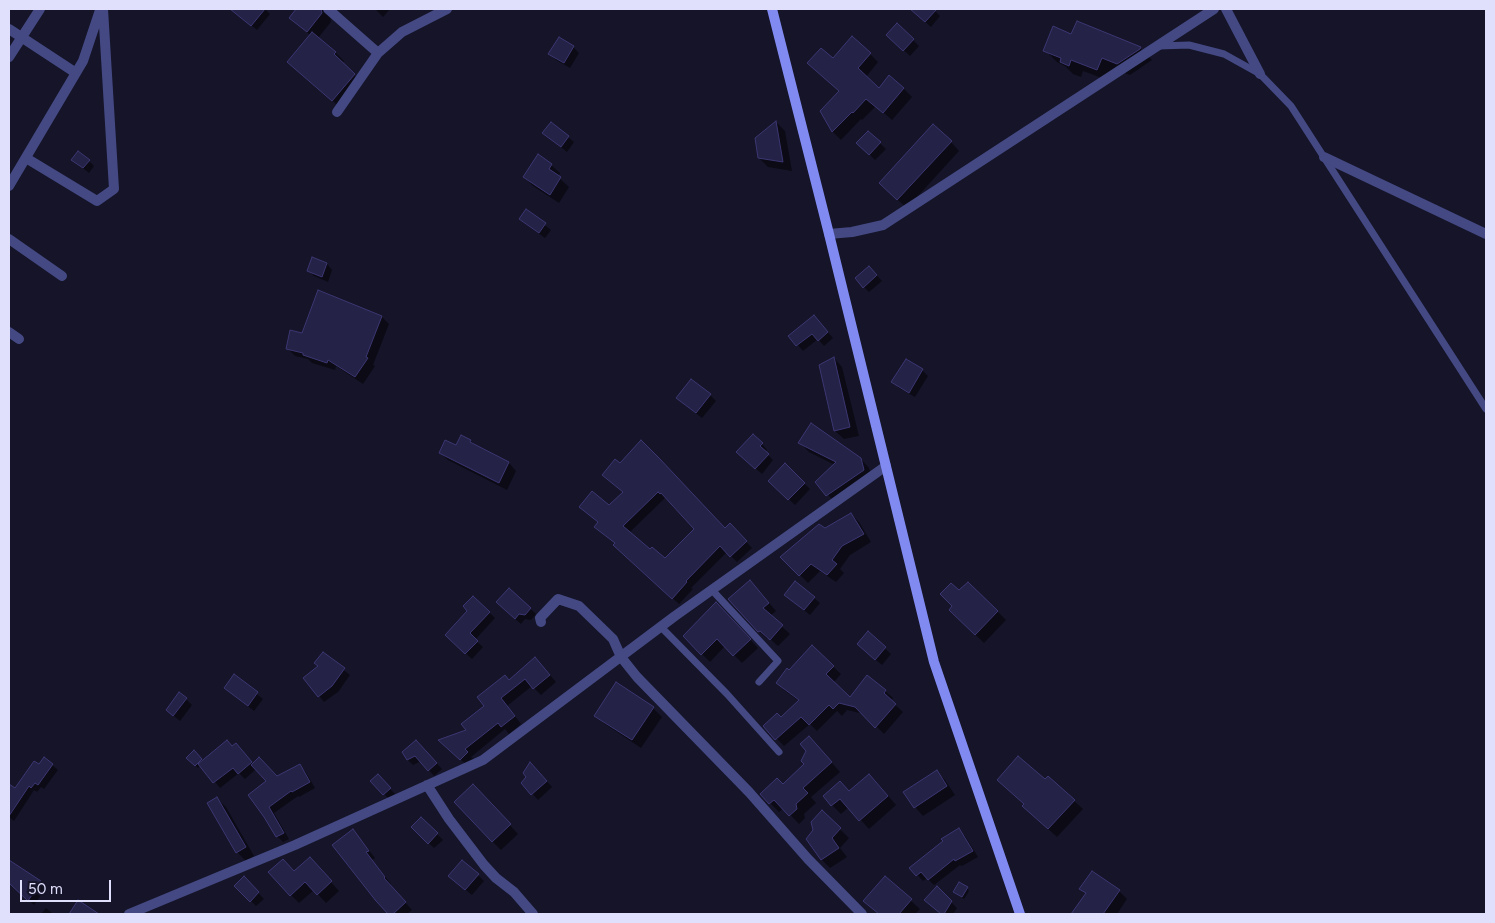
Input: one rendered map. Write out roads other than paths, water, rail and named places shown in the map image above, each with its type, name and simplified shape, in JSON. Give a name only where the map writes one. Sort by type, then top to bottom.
[{"type":"main road","points":[[772,9],[830,234],[934,662],[1020,914]]},
{"type":"street","points":[[9,57],[40,9]]},
{"type":"street","points":[[9,186],[83,61],[102,9]]},
{"type":"street","points":[[26,158],[97,201],[114,190],[102,9]]},
{"type":"street","points":[[328,9],[378,52]]},
{"type":"street","points":[[336,112],[378,52],[402,32],[447,9]]},
{"type":"street","points":[[830,234],[852,232],[883,225],[1214,9]]},
{"type":"street","points":[[1226,9],[1260,74]]},
{"type":"street","points":[[9,29],[76,74]]},
{"type":"street","points":[[1324,157],[1486,234]]},
{"type":"street","points":[[9,239],[62,276]]},
{"type":"street","points":[[9,332],[19,339]]},
{"type":"street","points":[[129,914],[295,845],[483,760],[661,627],[886,466]]},
{"type":"street","points":[[541,622],[540,618],[558,599],[579,606],[613,639],[621,657],[638,677],[749,792],[808,859],[862,914]]},
{"type":"street","points":[[428,785],[449,819],[484,865],[496,878],[514,892],[533,914]]},
{"type":"lane","points":[[1157,46],[1190,46],[1224,54],[1260,74],[1291,106],[1486,410]]},
{"type":"lane","points":[[712,590],[778,661],[759,682]]},
{"type":"lane","points":[[661,627],[727,694],[779,752]]}]
